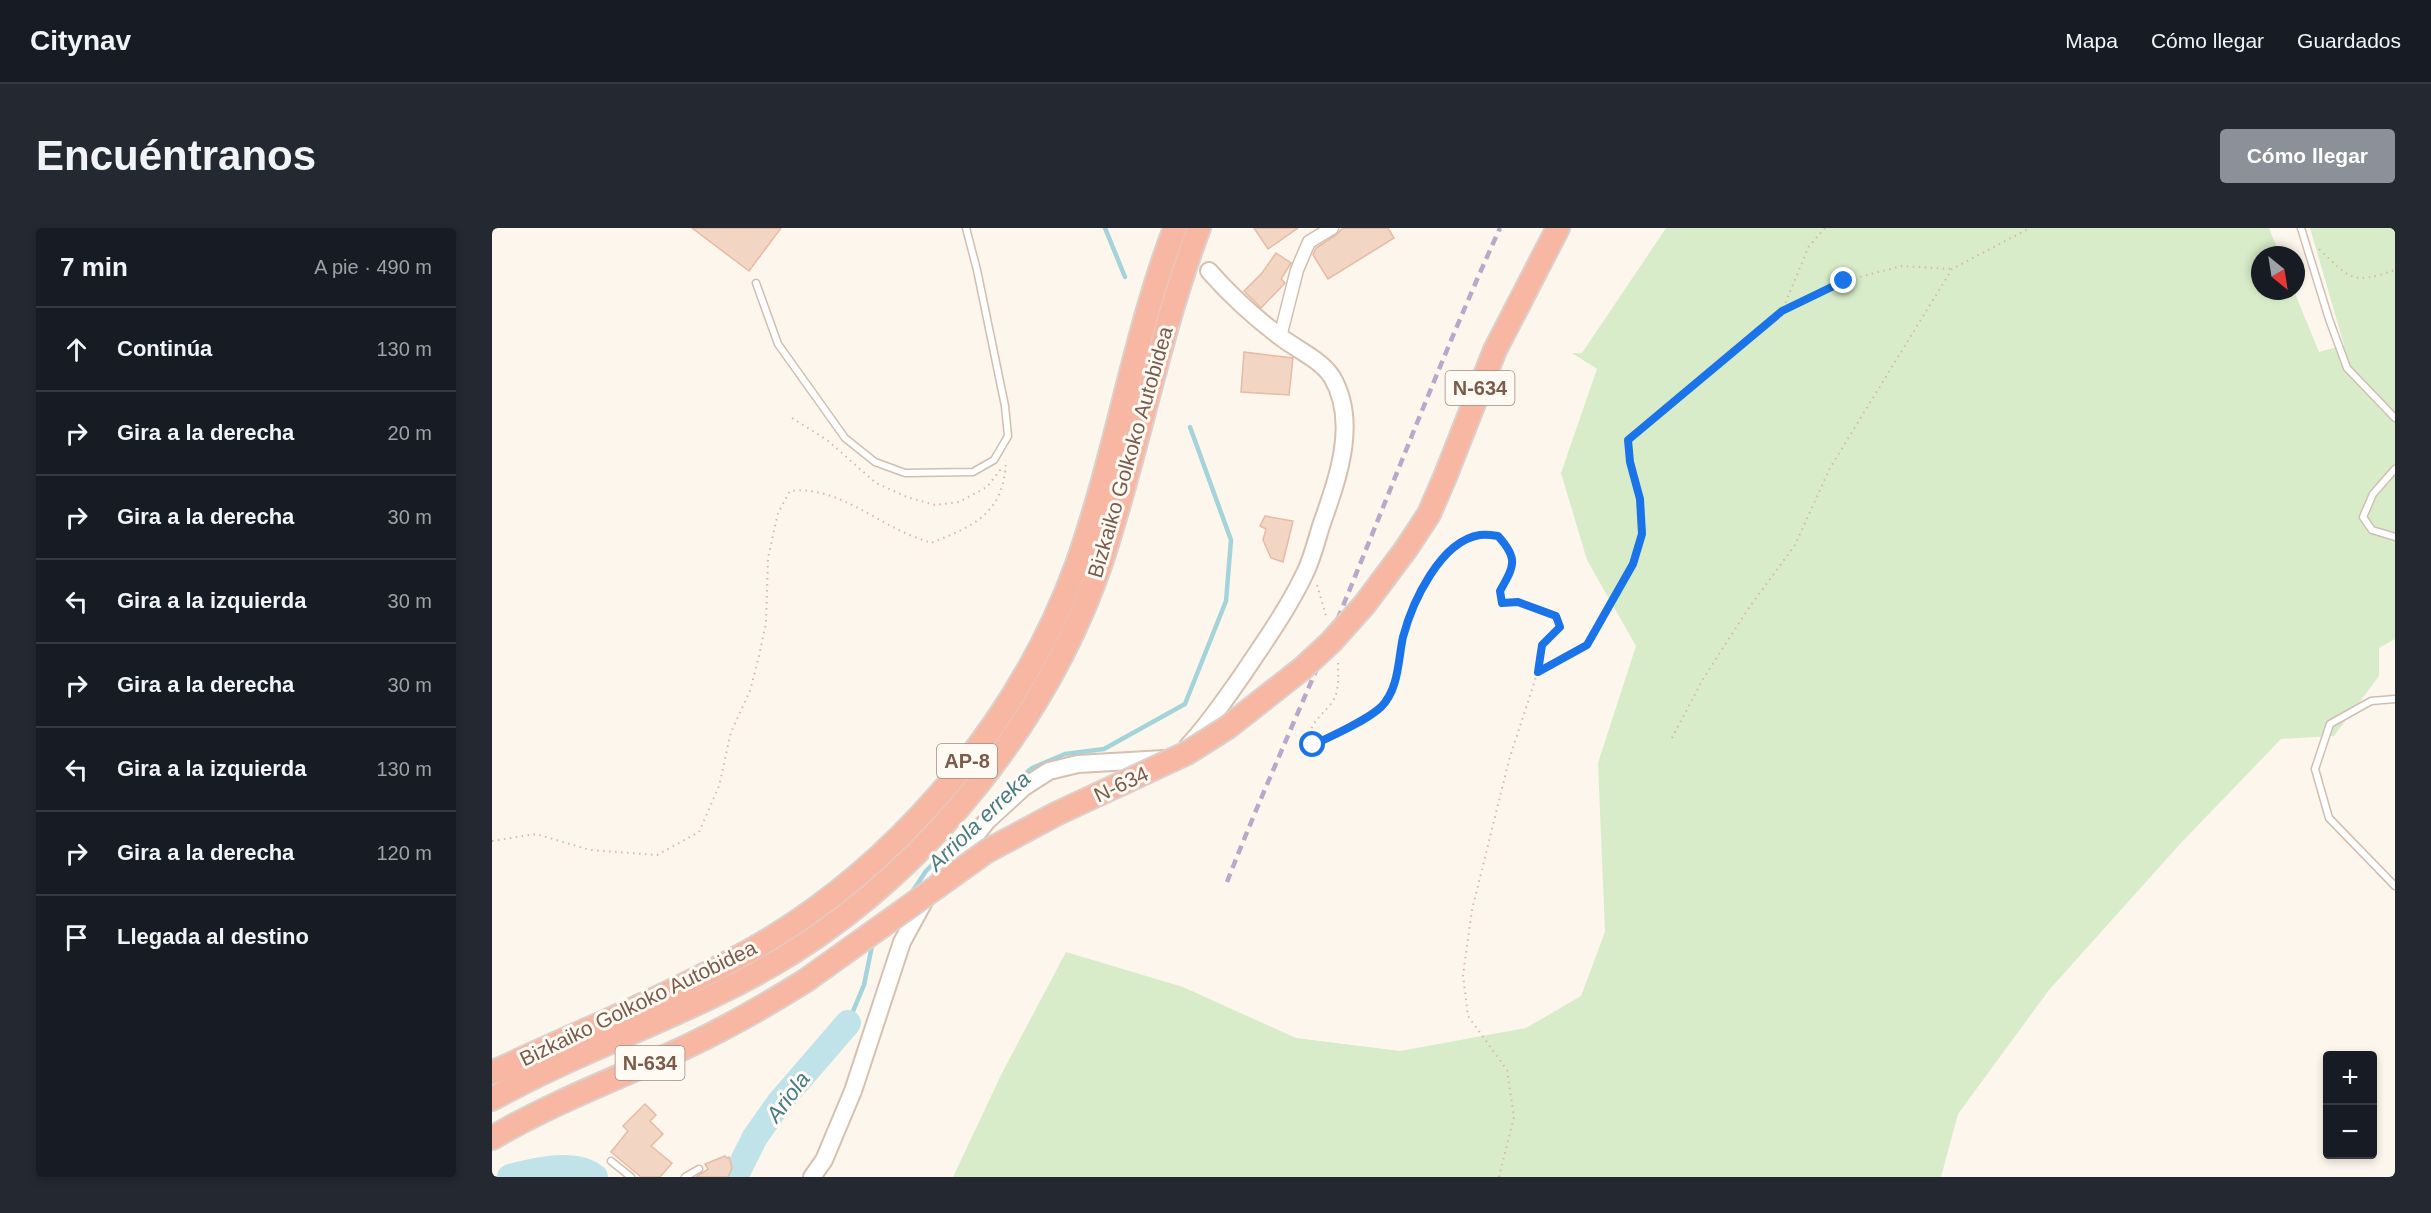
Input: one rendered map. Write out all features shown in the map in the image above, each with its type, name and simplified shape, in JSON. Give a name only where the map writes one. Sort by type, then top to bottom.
[{"type":"highway","name":"Bizkaiko Golkoko Autobidea","points":[[492,1073],[665,994],[734,960],[776,935],[862,872],[941,793],[977,748],[1017,689],[1076,568],[1101,487],[1141,329],[1175,228]]},
{"type":"highway","name":"Bizkaiko Golkoko Autobidea","points":[[492,1099],[746,980],[793,952],[845,916],[877,889],[915,854],[961,805],[996,760],[1035,703],[1070,636],[1101,563],[1160,347],[1183,270],[1199,228]]},
{"type":"highway","name":"N-634","points":[[492,1138],[567,1099],[685,1047],[747,1016],[805,981],[987,851],[1056,814],[1187,753],[1228,727],[1296,675],[1331,642],[1365,604],[1429,514],[1495,350],[1558,228]]},
{"type":"street","points":[[1280,337],[1297,270],[1309,242],[1332,228]]},
{"type":"street","points":[[813,1177],[824,1160],[852,1091],[902,942],[927,896],[959,854],[994,814],[1024,787],[1050,771],[1078,764],[1158,761],[1181,753],[1204,729],[1279,621],[1309,562],[1340,465],[1345,438],[1342,405],[1332,377],[1322,366],[1280,337],[1232,298],[1209,271]]},
{"type":"lane","points":[[756,283],[778,344],[844,438],[875,462],[905,473],[973,472],[994,460],[1008,436],[1005,406],[966,228]]},
{"type":"lane","points":[[2301,230],[2347,368],[2395,418]]},
{"type":"lane","points":[[2395,469],[2373,494],[2363,517],[2373,530],[2395,537]]},
{"type":"lane","points":[[2395,699],[2371,701],[2330,724],[2314,769],[2330,818],[2395,886]]},
{"type":"lane","points":[[611,1161],[631,1177]]},
{"type":"lane","points":[[685,1177],[699,1169]]},
{"type":"path","points":[[1782,311],[1809,246],[1825,228]]},
{"type":"path","points":[[1672,738],[1703,679],[1748,609],[1795,545],[1830,468],[1952,269],[2030,228]]},
{"type":"path","points":[[2301,230],[2348,276],[2370,279],[2395,270]]},
{"type":"path","points":[[1538,672],[1587,645],[1633,564],[1642,534],[1640,499],[1630,462],[1628,440],[1782,311],[1844,281],[1902,266],[1952,269]]},
{"type":"path","points":[[492,841],[536,834],[590,850],[657,855],[699,832],[719,786],[731,732],[750,691],[755,673],[766,623],[768,558],[778,513],[790,491],[806,489],[826,493],[900,531],[931,543],[965,530],[994,507],[1006,475],[1008,436]]},
{"type":"path","points":[[1338,658],[1338,683],[1332,703],[1314,720],[1308,736],[1313,745],[1341,732],[1381,706],[1394,686],[1404,636],[1418,596],[1435,566],[1458,545],[1479,535],[1498,536],[1511,550],[1512,570],[1500,591],[1502,603],[1518,602],[1536,607],[1556,616],[1560,627],[1542,645],[1538,672],[1509,760],[1472,910],[1463,975],[1468,1016],[1507,1070],[1514,1117],[1499,1177]]},
{"type":"path","points":[[1309,562],[1329,626]]},
{"type":"green space","points":[[1666,228],[2269,228],[2276,246],[2251,246],[2251,300],[2298,300],[2319,352],[2344,345],[2310,228],[2395,228],[2395,639],[2379,648],[2379,676],[2334,736],[2281,739],[2180,844],[2049,990],[1958,1114],[1941,1177],[953,1177],[1002,1073],[1066,952],[1183,987],[1296,1038],[1400,1051],[1526,1028],[1581,996],[1605,932],[1598,763],[1636,646],[1587,560],[1561,473],[1597,369],[1572,353],[1582,353]]},
{"type":"building","points":[[692,228],[781,228],[749,271]]},
{"type":"building","points":[[1254,228],[1298,228],[1268,249]]},
{"type":"building","points":[[1343,228],[1388,228],[1394,238],[1328,279],[1313,255],[1316,248]]},
{"type":"building","points":[[1276,253],[1291,263],[1281,279],[1285,283],[1261,308],[1244,291],[1262,273]]},
{"type":"building","points":[[1244,352],[1293,358],[1289,395],[1241,392]]},
{"type":"building","points":[[1265,516],[1293,521],[1283,562],[1271,558],[1263,540],[1266,529],[1260,526]]},
{"type":"building","points":[[645,1104],[656,1115],[650,1121],[663,1134],[651,1146],[672,1163],[660,1177],[641,1177],[611,1152],[628,1131],[623,1126]]},
{"type":"building","points":[[725,1156],[729,1157],[732,1168],[728,1177],[696,1177],[708,1169],[705,1164]]},
{"type":"waterway","name":"Arriola erreka","points":[[1105,228],[1125,277]]},
{"type":"waterway","name":"Arriola erreka","points":[[910,895],[926,871],[1032,768],[1065,754],[1104,749],[1185,704],[1226,601],[1231,540],[1190,427]]},
{"type":"waterway","name":"Arriola erreka","points":[[848,1023],[864,985],[873,941]]},
{"type":"waterway","name":"Ariola","points":[[735,1177],[755,1137],[779,1103],[848,1023]]},
{"type":"waterway","name":"Ariola","points":[[510,1177],[554,1168],[577,1169],[595,1177]]},
{"type":"railway","points":[[1227,882],[1331,636],[1440,367],[1500,228]]},
{"type":"route","points":[[1313,745],[1341,732],[1381,706],[1394,686],[1404,636],[1418,596],[1435,566],[1458,545],[1479,535],[1498,536],[1511,550],[1512,570],[1500,591],[1502,603],[1518,602],[1556,616],[1560,627],[1542,645],[1538,672],[1563,656],[1587,645],[1633,564],[1642,534],[1640,499],[1630,462],[1628,440],[1749,341],[1782,311],[1844,281]]}]
